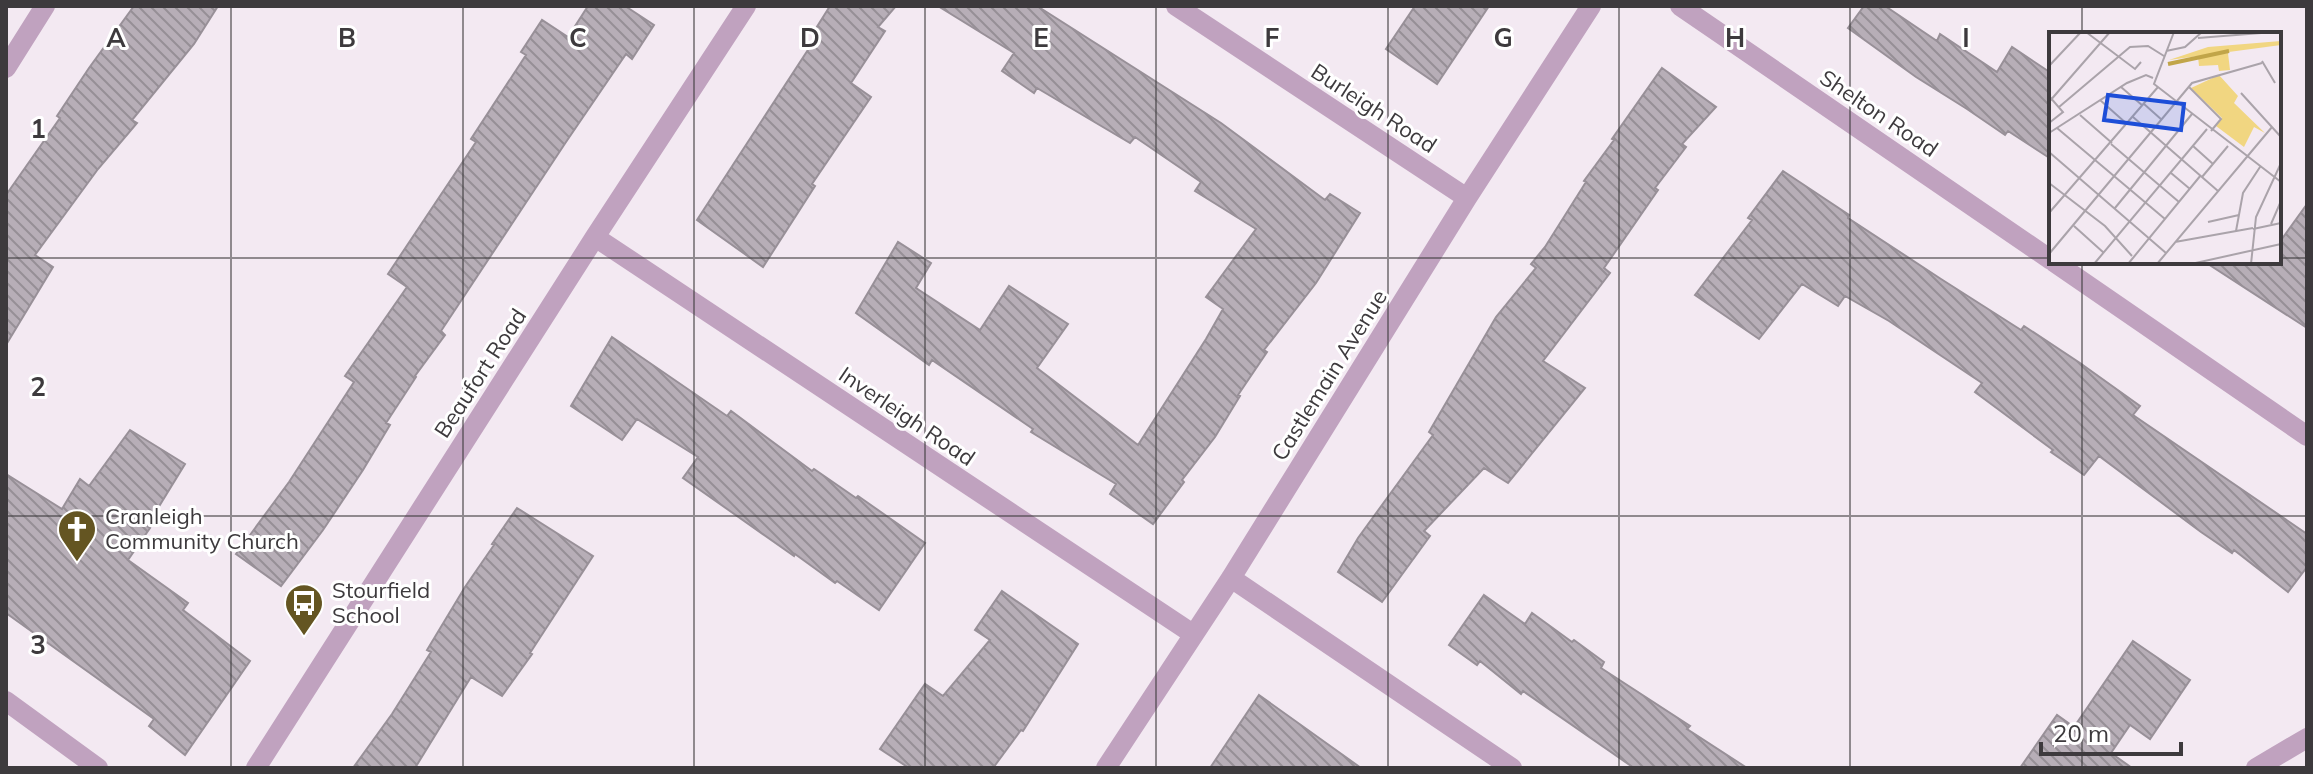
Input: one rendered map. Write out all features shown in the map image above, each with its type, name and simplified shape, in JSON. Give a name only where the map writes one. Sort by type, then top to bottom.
[{"type":"street","points":[[6,68],[45,6]]},
{"type":"street","name":"Beaufort Road","points":[[256,768],[746,6]]},
{"type":"street","name":"Burleigh Road","points":[[1176,6],[1467,198]]},
{"type":"street","name":"Castlemain Avenue","points":[[1106,768],[1231,578],[1467,198],[1591,6]]},
{"type":"street","name":"Shelton Road","points":[[1680,6],[2049,259]]},
{"type":"street","name":"Inverleigh Road","points":[[595,237],[1193,634]]},
{"type":"street","name":"Shelton Road","points":[[2056,264],[2307,436]]},
{"type":"street","points":[[1231,578],[1512,768]]},
{"type":"street","points":[[6,701],[98,768]]},
{"type":"street","points":[[2256,768],[2307,738]]},
{"type":"building","points":[[134,6],[218,6],[194,44],[132,120],[137,123],[98,169],[35,255],[53,267],[6,345],[6,195],[60,118],[57,116],[89,68]]},
{"type":"building","points":[[588,6],[625,6],[654,25],[632,59],[626,54],[566,142],[441,331],[445,335],[386,423],[390,425],[363,470],[281,586],[236,554],[289,482],[354,382],[345,376],[407,287],[388,274],[476,142],[471,139],[526,55],[521,52],[542,20],[568,37]]},
{"type":"building","points":[[830,6],[896,6],[878,27],[885,31],[851,83],[871,97],[812,184],[815,186],[763,267],[697,220],[817,36],[813,33]]},
{"type":"building","points":[[938,6],[1037,6],[1221,123],[1325,200],[1330,194],[1360,213],[1316,283],[1264,350],[1267,352],[1215,437],[1153,524],[1110,494],[1116,484],[1031,432],[1033,429],[932,360],[929,365],[856,313],[898,242],[931,263],[916,288],[980,330],[1009,286],[1068,324],[1037,368],[1138,445],[1223,309],[1206,297],[1256,229],[1195,191],[1201,182],[1135,137],[1130,143],[1037,88],[1034,93],[1002,71],[1014,53]]},
{"type":"building","points":[[1415,6],[1489,6],[1437,84],[1386,49]]},
{"type":"building","points":[[1864,6],[1885,6],[1937,41],[1940,34],[1997,72],[2012,47],[2049,72],[2049,158],[2008,131],[2005,135],[1848,28]]},
{"type":"building","points":[[1662,68],[1716,107],[1682,144],[1686,147],[1655,188],[1658,190],[1604,268],[1610,273],[1543,361],[1585,388],[1508,483],[1484,468],[1424,531],[1430,536],[1382,602],[1338,572],[1358,538],[1433,435],[1429,432],[1496,317],[1536,268],[1531,264]]},
{"type":"building","points":[[1783,171],[1941,279],[2021,330],[2024,326],[2080,363],[2140,406],[2133,415],[2307,534],[2307,567],[2288,592],[2234,550],[2232,553],[2201,532],[2099,456],[2084,475],[1975,392],[1982,383],[1889,321],[1845,296],[1838,306],[1802,284],[1759,339],[1695,295],[1752,220],[1748,218]]},
{"type":"building","points":[[2307,204],[2307,328],[2208,264],[2281,264],[2281,240]]},
{"type":"building","points":[[612,337],[727,416],[731,411],[812,471],[814,469],[856,498],[858,496],[925,543],[879,610],[794,556],[683,478],[698,457],[637,419],[622,440],[571,406]]},
{"type":"building","points":[[130,430],[185,464],[147,526],[150,528],[128,560],[188,603],[183,610],[250,661],[185,755],[149,726],[154,719],[6,613],[6,474],[62,509],[80,479],[89,486]]},
{"type":"building","points":[[517,508],[593,556],[532,654],[502,696],[471,677],[415,768],[353,768],[392,714],[431,652],[427,650],[465,587]]},
{"type":"building","points":[[1002,591],[1078,644],[1023,731],[993,768],[909,768],[880,749],[925,684],[943,696],[990,640],[975,630]]},
{"type":"building","points":[[1484,595],[1525,624],[1532,613],[1572,642],[1574,640],[1604,662],[1601,668],[1690,726],[1687,729],[1747,768],[1634,768],[1523,691],[1521,694],[1480,661],[1477,665],[1449,645]]},
{"type":"building","points":[[2133,641],[2190,680],[2150,739],[2130,725],[2111,753],[2132,768],[2020,768],[2057,715],[2074,727]]},
{"type":"building","points":[[1259,695],[1361,768],[1210,768]]},
{"type":"place","name":"Cranleigh Community Church","points":[[77,563]]},
{"type":"place","name":"Stourfield School","points":[[304,637]]}]
